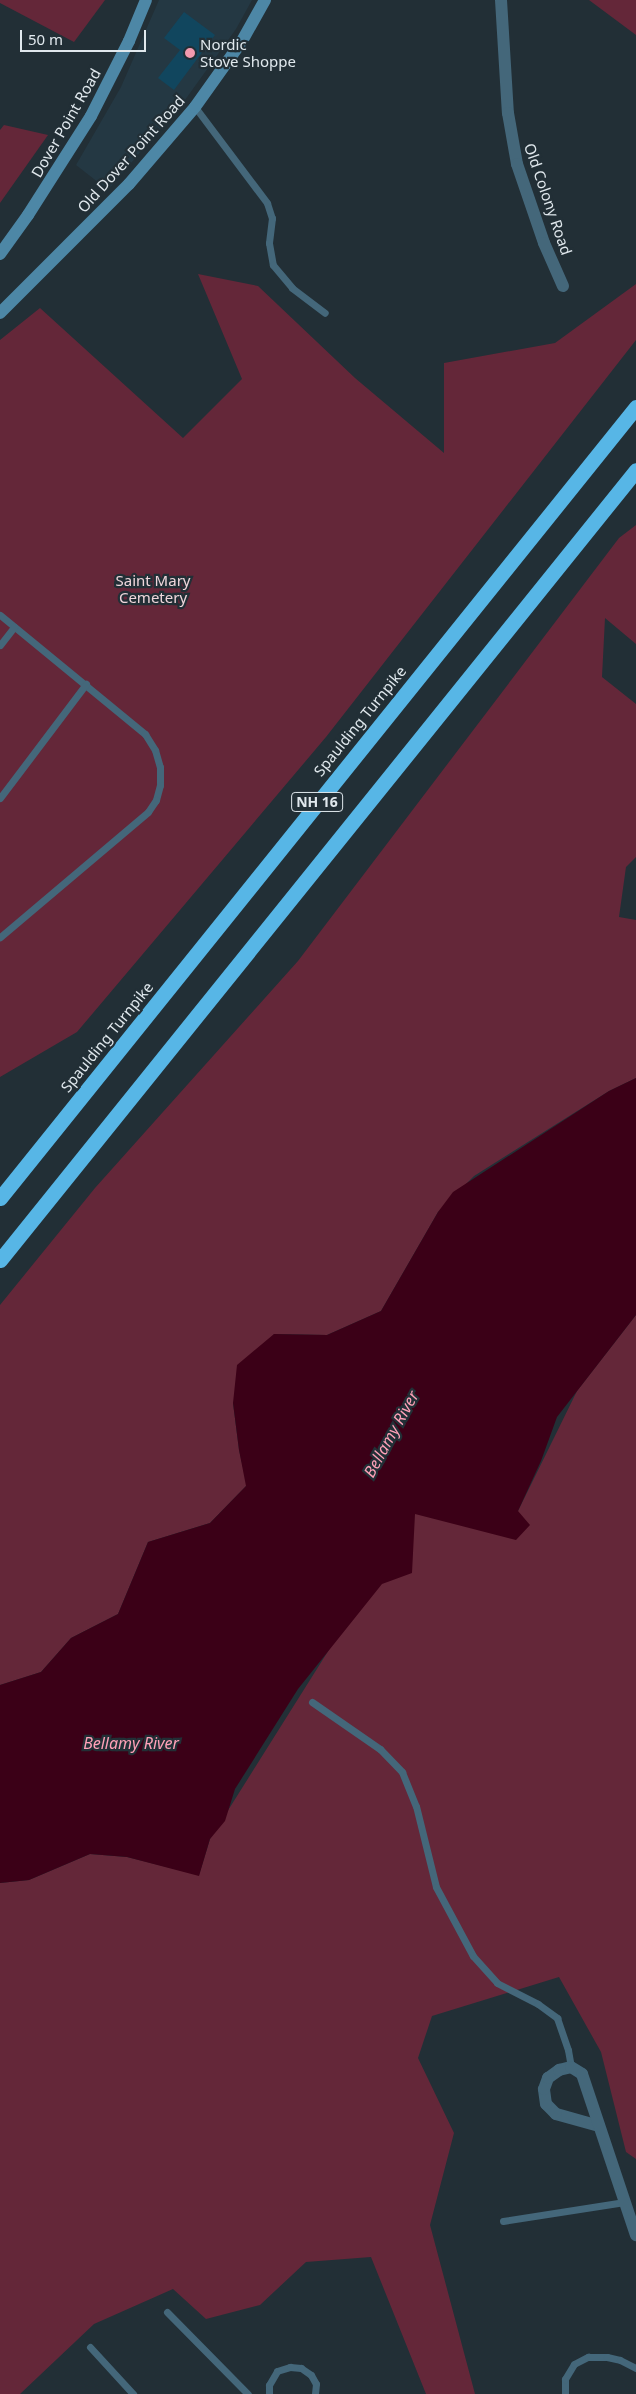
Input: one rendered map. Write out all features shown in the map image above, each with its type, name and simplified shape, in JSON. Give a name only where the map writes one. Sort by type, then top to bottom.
[{"type":"highway","name":"Spaulding Turnpike","points":[[0,1198],[636,407]]},
{"type":"highway","name":"NH 16","points":[[0,1260],[636,470]]},
{"type":"street","name":"Dover Point Road","points":[[0,254],[28,215],[91,116],[129,41],[146,0]]},
{"type":"street","name":"Old Dover Point Road","points":[[0,313],[129,184],[196,107],[242,41],[265,0]]},
{"type":"street","name":"Old Colony Road","points":[[501,0],[508,113],[517,164],[544,243],[562,286]]},
{"type":"street","points":[[599,2126],[556,2114],[546,2104],[544,2090],[548,2078],[558,2070],[571,2067],[582,2074],[636,2235]]},
{"type":"lane","points":[[196,107],[267,203],[272,218],[269,243],[273,265],[292,288],[325,313]]},
{"type":"lane","points":[[0,615],[145,734],[155,750],[160,767],[160,785],[156,800],[148,812],[0,937]]},
{"type":"lane","points":[[0,645],[14,627]]},
{"type":"lane","points":[[0,798],[86,684]]},
{"type":"lane","points":[[312,1702],[380,1749],[402,1772],[416,1806],[436,1887],[473,1956],[497,1983],[538,2004],[557,2018],[568,2050],[571,2067]]},
{"type":"lane","points":[[503,2221],[625,2202]]},
{"type":"lane","points":[[167,2312],[248,2394]]},
{"type":"lane","points":[[90,2347],[133,2394]]},
{"type":"lane","points":[[565,2394],[565,2379],[574,2364],[588,2357],[607,2356],[636,2368]]},
{"type":"lane","points":[[269,2394],[269,2385],[277,2371],[290,2367],[302,2368],[312,2375],[316,2384],[315,2394]]},
{"type":"shaded area","points":[[159,0],[252,0],[236,29],[185,100],[108,190],[76,165],[121,87]]},
{"type":"green space","points":[[0,0],[105,0],[74,42],[0,3]]},
{"type":"green space","points":[[589,0],[636,0],[636,35]]},
{"type":"green space","points":[[4,125],[48,135],[0,203],[0,130]]},
{"type":"green space","name":"Saint Mary Cemetery","points":[[198,274],[258,286],[355,378],[444,453],[444,363],[555,343],[636,284],[636,340],[326,737],[77,1032],[0,1077],[0,340],[40,308],[183,438],[242,379]]},
{"type":"green space","points":[[636,525],[636,644],[605,618],[602,677],[636,704],[636,857],[626,867],[619,917],[636,920],[636,1078],[609,1091],[474,1176],[438,1212],[381,1311],[327,1335],[274,1334],[233,1403],[239,1450],[247,1485],[210,1523],[148,1542],[118,1614],[71,1638],[41,1672],[0,1685],[0,1305],[95,1188],[298,961],[619,538]]},
{"type":"green space","points":[[636,1315],[636,2159],[626,2152],[601,2052],[559,1977],[432,2016],[418,2058],[454,2133],[430,2225],[475,2394],[426,2394],[371,2257],[306,2262],[260,2305],[206,2319],[173,2289],[94,2324],[20,2394],[0,2394],[0,1883],[29,1880],[90,1854],[127,1857],[199,1875],[210,1839],[415,1513],[518,1511],[577,1391]]},
{"type":"water","name":"Bellamy River","points":[[636,1078],[636,1315],[557,1417],[541,1461],[518,1511],[530,1525],[516,1540],[415,1514],[412,1573],[382,1584],[298,1689],[235,1789],[225,1821],[210,1839],[199,1876],[127,1857],[90,1854],[29,1880],[0,1883],[0,1685],[41,1672],[71,1638],[118,1614],[148,1542],[210,1523],[246,1486],[233,1403],[237,1365],[274,1334],[327,1335],[381,1311],[438,1212],[453,1192],[609,1091]]},
{"type":"building","name":"Nordic Stove Shoppe","points":[[184,12],[215,35],[174,90],[158,78],[180,50],[164,38]]},
{"type":"place","name":"Nordic Stove Shoppe","points":[[190,53]]}]
